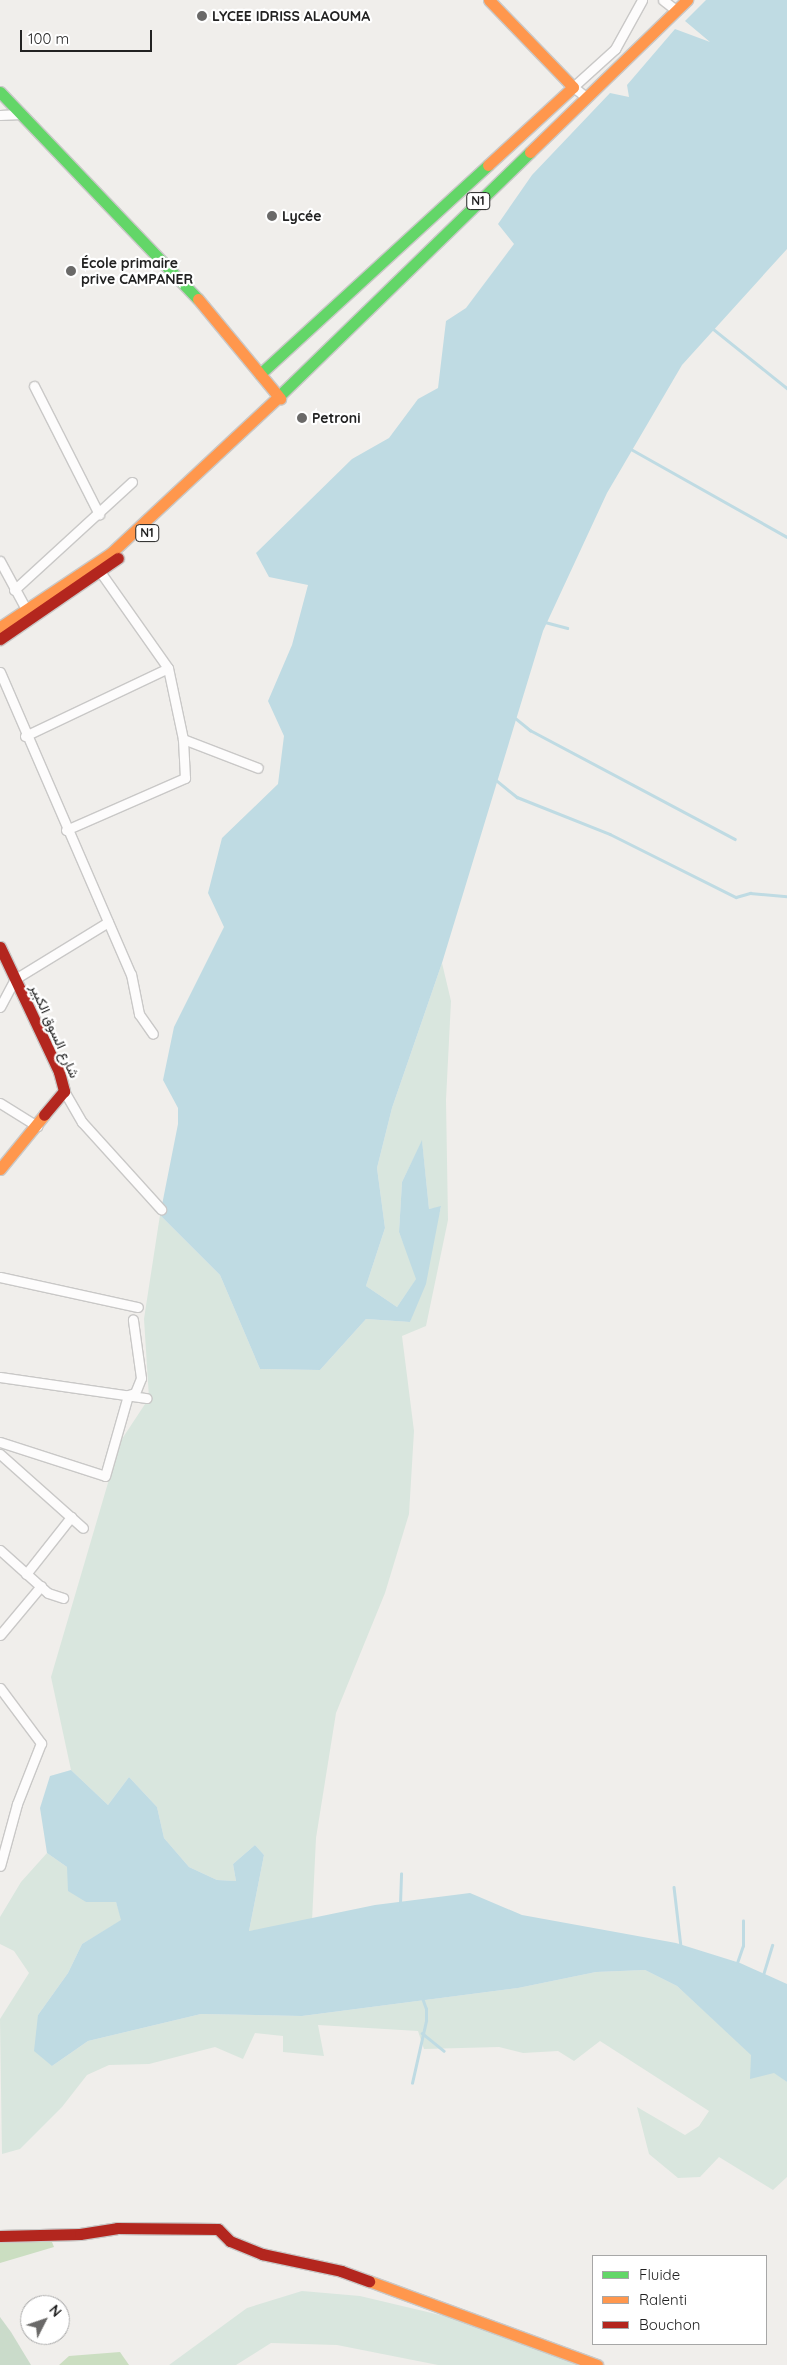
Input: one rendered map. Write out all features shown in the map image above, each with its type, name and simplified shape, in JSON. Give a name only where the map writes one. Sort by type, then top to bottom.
[{"type":"main road","points":[[260,374],[573,87],[489,0]]},
{"type":"main road","name":"N1","points":[[0,627],[111,553],[276,401],[686,0]]},
{"type":"main road","points":[[0,92],[216,318],[260,374],[276,401]]},
{"type":"main road","name":"N1","points":[[0,639],[101,573],[177,506],[264,420],[276,401]]},
{"type":"main road","name":"شارع السوق الكبير","points":[[0,947],[59,1072],[64,1091],[0,1169]]},
{"type":"main road","points":[[0,2236],[80,2234],[124,2228],[218,2229],[230,2241],[262,2254],[341,2271],[597,2365]]},
{"type":"street","points":[[586,97],[573,87],[615,49],[642,0]]},
{"type":"street","points":[[662,0],[676,10]]},
{"type":"street","points":[[0,115],[21,114]]},
{"type":"street","points":[[34,386],[99,514]]},
{"type":"street","points":[[14,590],[132,482]]},
{"type":"street","points":[[0,561],[26,611]]},
{"type":"street","points":[[66,830],[185,778],[183,739],[168,668],[101,573]]},
{"type":"street","points":[[25,736],[168,668]]},
{"type":"street","points":[[0,672],[25,736],[131,974],[140,1014],[153,1034]]},
{"type":"street","points":[[183,739],[258,768]]},
{"type":"street","points":[[0,1007],[16,979],[108,922]]},
{"type":"street","points":[[64,1091],[82,1122],[161,1209]]},
{"type":"street","points":[[0,1103],[37,1126]]},
{"type":"street","points":[[0,1277],[138,1307]]},
{"type":"street","points":[[128,1395],[135,1393],[141,1378],[133,1320]]},
{"type":"street","points":[[0,1377],[146,1398]]},
{"type":"street","points":[[0,1442],[105,1476],[128,1395]]},
{"type":"street","points":[[0,1454],[83,1528]]},
{"type":"street","points":[[26,1574],[71,1517]]},
{"type":"street","points":[[0,1550],[41,1586],[63,1598]]},
{"type":"street","points":[[0,1635],[41,1586]]},
{"type":"street","points":[[0,1688],[41,1743],[17,1804],[0,1866]]},
{"type":"green space","points":[[48,2232],[54,2247],[0,2263],[0,2239]]},
{"type":"green space","points":[[0,2317],[11,2332],[31,2365],[0,2365]]},
{"type":"green space","points":[[120,2352],[129,2365],[59,2365],[69,2356]]},
{"type":"shaded area","points":[[442,963],[451,1001],[446,1100],[448,1220],[426,1326],[402,1336],[414,1431],[409,1514],[385,1593],[336,1713],[316,1838],[312,1921],[249,1931],[264,1855],[255,1845],[233,1864],[236,1881],[217,1880],[189,1867],[164,1838],[157,1807],[129,1777],[108,1805],[71,1770],[51,1677],[120,1442],[149,1398],[144,1319],[160,1215],[220,1275],[260,1369],[320,1370],[366,1319],[410,1322],[441,1207],[429,1209],[422,1141],[402,1182],[399,1232],[417,1278],[397,1307],[366,1286],[385,1228],[377,1168],[392,1108]]},
{"type":"shaded area","points":[[47,1853],[67,1867],[86,1902],[116,1902],[122,1920],[82,1944],[68,1973],[38,2015],[52,2066],[88,2041],[201,2014],[302,2016],[518,1988],[596,1972],[645,1970],[677,1986],[752,2055],[787,2082],[787,2177],[773,2190],[719,2157],[700,2177],[678,2178],[649,2154],[637,2107],[685,2135],[699,2126],[709,2111],[600,2041],[574,2061],[558,2051],[523,2053],[499,2047],[424,2049],[418,2031],[318,2025],[324,2056],[283,2052],[283,2036],[255,2033],[243,2059],[215,2047],[149,2064],[109,2065],[87,2075],[62,2107],[20,2149],[2,2154],[0,2019],[29,1973],[14,1951],[0,1944],[0,1917],[21,1882]]},
{"type":"shaded area","points":[[302,2291],[360,2296],[457,2319],[586,2365],[438,2365],[337,2345],[271,2343],[236,2365],[169,2365],[247,2308]]},
{"type":"water","points":[[706,0],[787,0],[787,249],[682,365],[607,493],[543,631],[442,963],[392,1108],[377,1168],[385,1228],[366,1286],[397,1307],[416,1279],[399,1232],[402,1182],[422,1140],[429,1209],[441,1206],[426,1284],[410,1322],[366,1319],[320,1370],[260,1369],[220,1275],[160,1215],[178,1124],[178,1108],[163,1080],[174,1027],[224,927],[208,893],[222,838],[278,784],[284,736],[268,701],[292,645],[308,585],[269,577],[256,553],[352,459],[389,438],[418,399],[438,388],[446,321],[466,308],[514,244],[498,224],[532,175],[610,93],[629,97],[627,85],[675,29],[710,42],[685,21]]},
{"type":"water","points":[[71,1770],[108,1805],[129,1777],[157,1807],[164,1838],[189,1867],[217,1880],[236,1881],[233,1864],[255,1845],[264,1855],[249,1931],[375,1905],[470,1893],[522,1915],[676,1943],[740,1963],[787,1984],[787,2082],[774,2073],[750,2079],[751,2055],[677,1986],[645,1970],[596,1972],[518,1988],[302,2016],[201,2014],[88,2041],[52,2066],[34,2051],[38,2015],[68,1973],[82,1944],[121,1920],[116,1902],[86,1902],[68,1891],[67,1867],[47,1853],[40,1808],[50,1776]]},
{"type":"waterway","points":[[712,328],[787,388]]},
{"type":"waterway","points":[[631,449],[787,537]]},
{"type":"waterway","points":[[545,622],[567,628]]},
{"type":"waterway","points":[[514,717],[530,730],[735,839]]},
{"type":"waterway","points":[[496,780],[517,797],[610,834],[736,897],[750,893],[787,896]]},
{"type":"waterway","points":[[400,1904],[401,1874]]},
{"type":"waterway","points":[[674,1887],[681,1947]]},
{"type":"waterway","points":[[737,1963],[743,1946],[743,1921]]},
{"type":"waterway","points":[[763,1975],[772,1945]]},
{"type":"waterway","points":[[412,2083],[426,2021],[426,2009],[421,1995]]},
{"type":"waterway","points":[[422,2033],[444,2051]]},
{"type":"traffic: fast","points":[[0,92],[198,299]]},
{"type":"traffic: fast","points":[[276,399],[530,152]]},
{"type":"traffic: fast","points":[[260,374],[488,165]]},
{"type":"traffic: slow","points":[[488,165],[573,87],[489,0]]},
{"type":"traffic: slow","points":[[530,152],[687,0]]},
{"type":"traffic: slow","points":[[198,299],[280,398]]},
{"type":"traffic: slow","points":[[0,627],[111,553],[276,399]]},
{"type":"traffic: slow","points":[[0,1169],[44,1115]]},
{"type":"traffic: slow","points":[[369,2281],[597,2365]]},
{"type":"traffic: jam","points":[[0,639],[118,558]]},
{"type":"traffic: jam","points":[[0,947],[59,1072],[64,1091],[44,1115]]},
{"type":"traffic: jam","points":[[0,2236],[80,2234],[117,2228],[218,2229],[230,2241],[262,2254],[341,2271],[369,2281]]},
{"type":"place","name":"LYCEE IDRISS ALAOUMA","points":[[202,16]]},
{"type":"place","name":"Lycée","points":[[272,216]]},
{"type":"place","name":"École primaire prive CAMPANER","points":[[71,271]]},
{"type":"place","name":"Petroni","points":[[302,418]]}]
